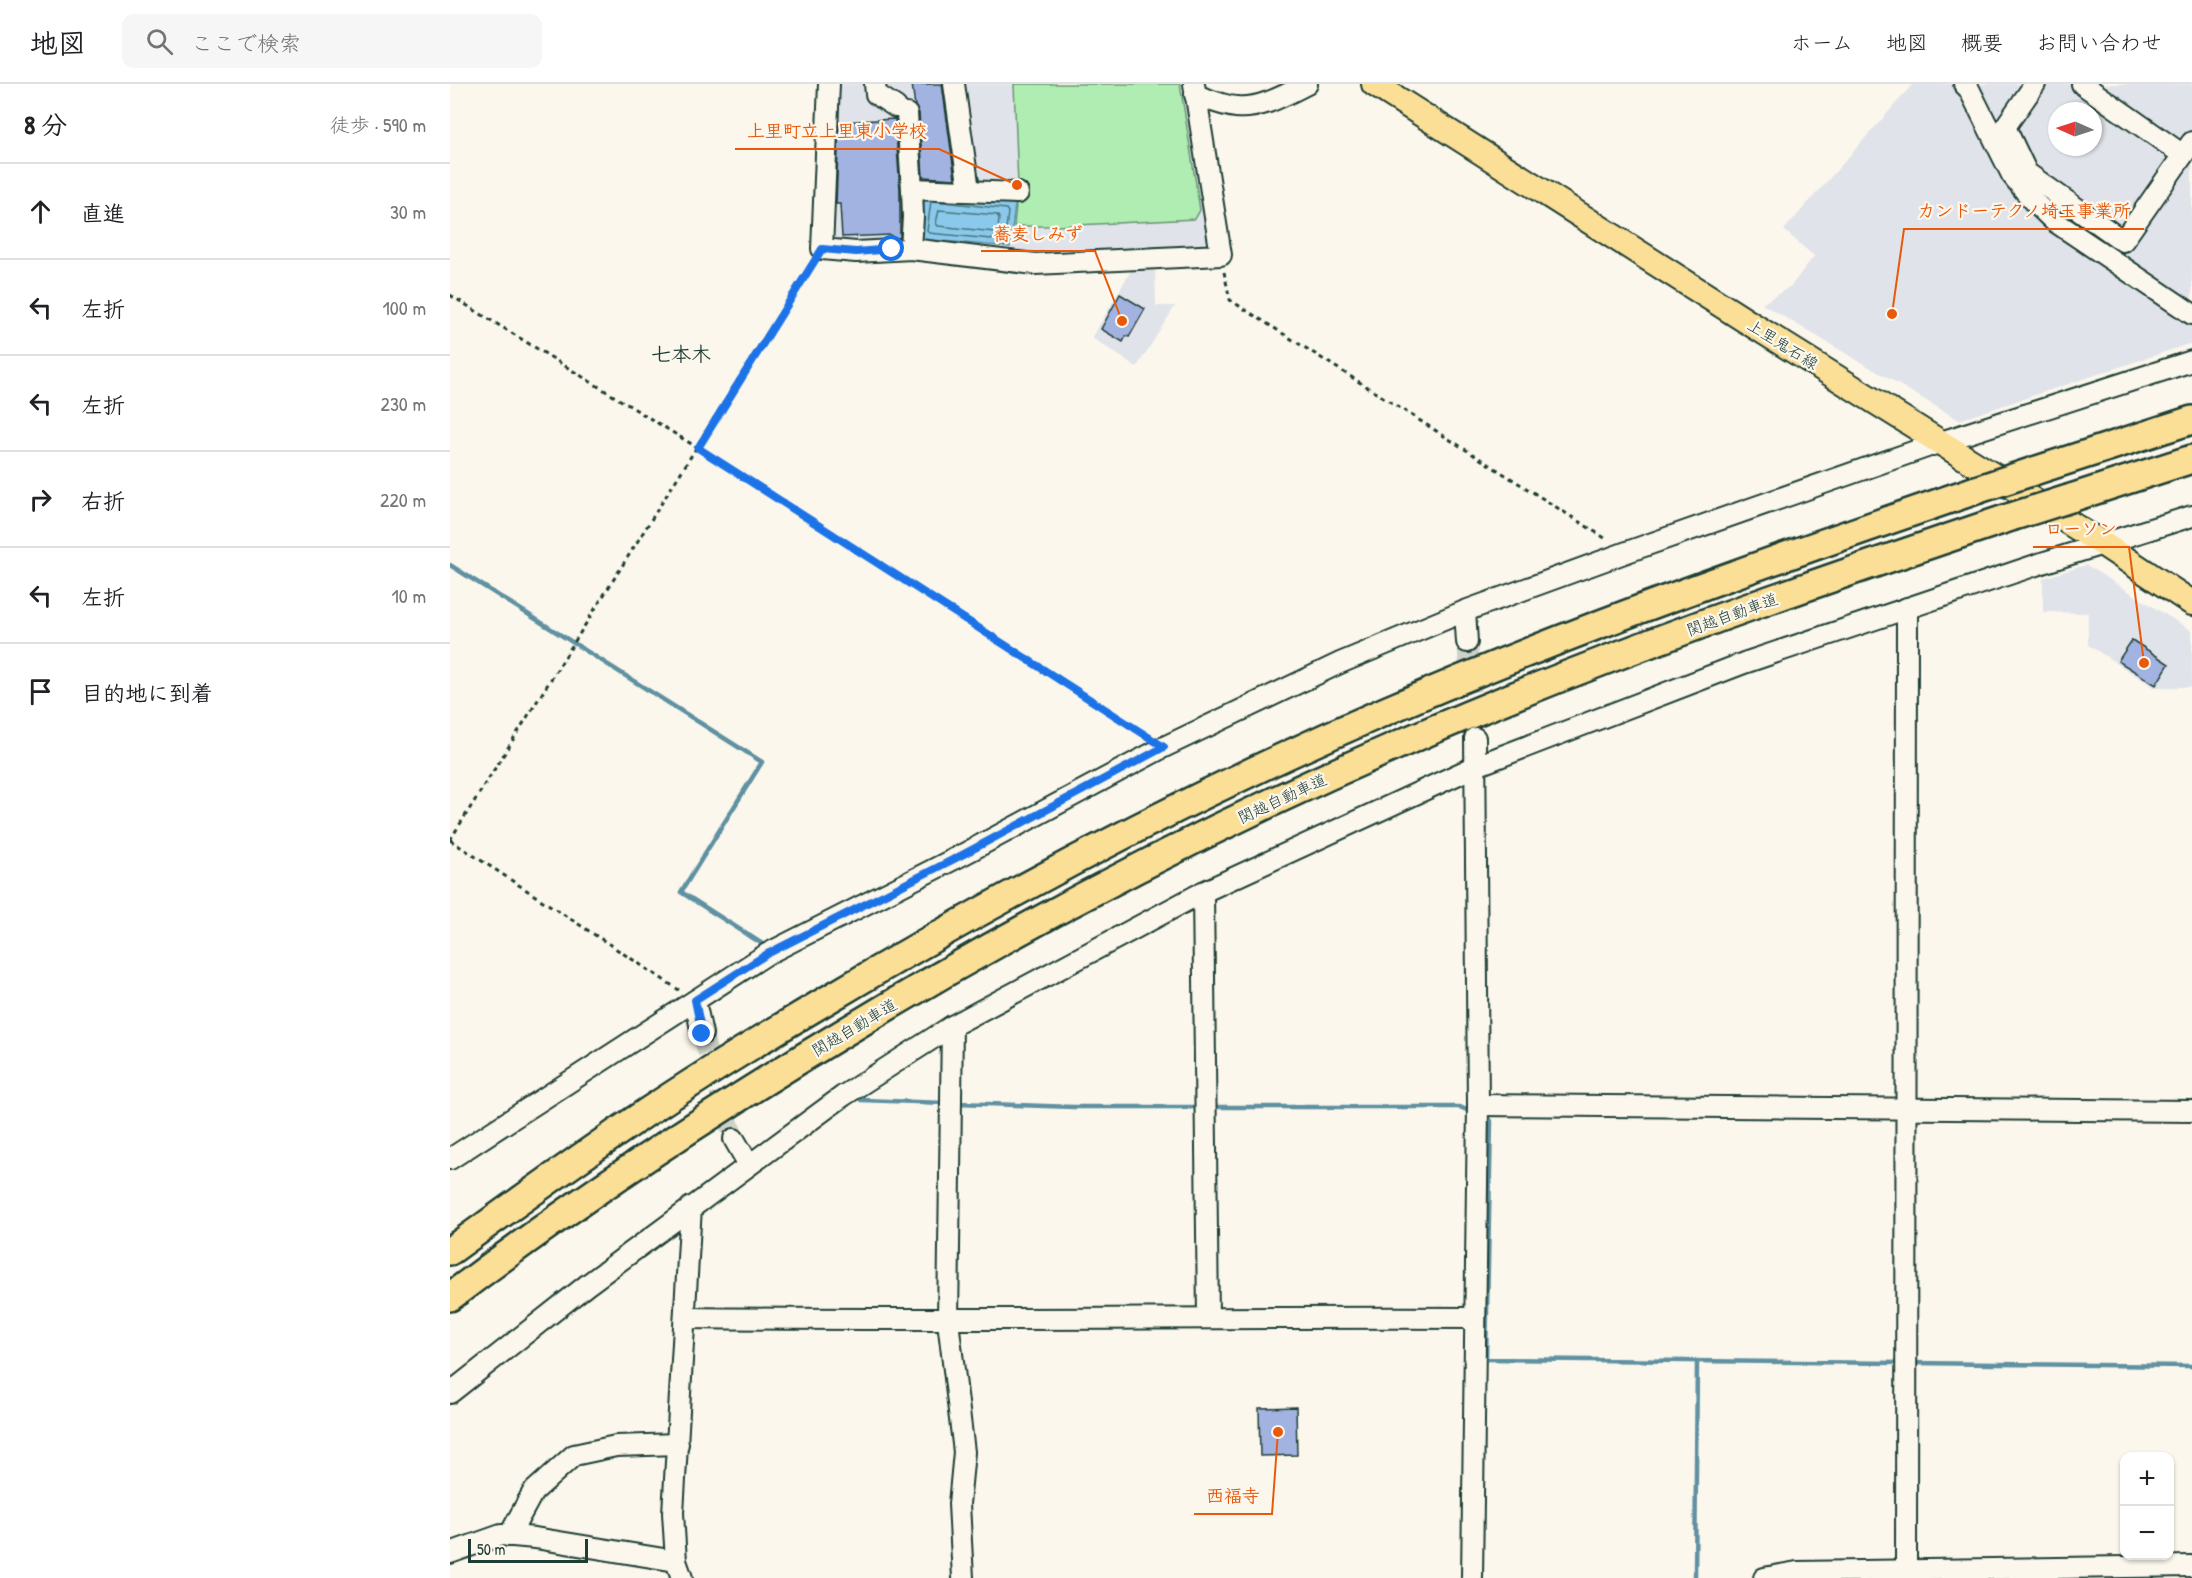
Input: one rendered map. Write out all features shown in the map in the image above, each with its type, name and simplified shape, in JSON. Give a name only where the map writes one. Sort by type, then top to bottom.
[{"type":"highway","points":[[450,1251],[648,1111],[761,1040],[977,913],[1107,843],[1245,776],[1384,711],[1524,653],[1698,587],[1976,490],[2192,420]]},
{"type":"highway","name":"関越自動車道","points":[[450,1297],[573,1208],[774,1075],[998,943],[1253,812],[1388,749],[1539,686],[1709,621],[2192,459]]},
{"type":"main road","name":"上里鬼石線","points":[[1374,84],[1761,331],[2103,544],[2192,603]]},
{"type":"street","points":[[828,84],[822,249],[856,252],[910,249],[1035,264],[1221,255],[1194,89]]},
{"type":"street","points":[[875,84],[876,94],[902,111],[912,189],[913,217],[910,249]]},
{"type":"street","points":[[954,84],[969,190]]},
{"type":"street","points":[[1194,89],[1233,107],[1243,108],[1288,94],[1307,84]]},
{"type":"street","points":[[1964,84],[1969,89],[2012,175],[2033,201],[2054,220],[2192,314]]},
{"type":"street","points":[[2035,84],[2005,127],[2027,173],[2123,241],[2187,148],[2082,84]]},
{"type":"street","points":[[912,189],[1017,193]]},
{"type":"street","points":[[450,1159],[767,954],[962,855],[1164,747],[1340,663],[1465,611],[1627,552],[1941,442],[2192,360]]},
{"type":"street","points":[[450,1393],[587,1285],[843,1096],[952,1026],[1203,891],[1476,766],[1744,663],[2192,516]]},
{"type":"street","points":[[1906,1574],[1907,608]]},
{"type":"street","points":[[1465,611],[1467,642]]},
{"type":"street","points":[[1472,1578],[1478,1105],[1475,738]]},
{"type":"street","points":[[1203,891],[1208,1317]]},
{"type":"street","points":[[695,1000],[702,1034]]},
{"type":"street","points":[[952,1026],[948,1320],[964,1452],[959,1504],[963,1578]]},
{"type":"street","points":[[1478,1105],[2192,1111]]},
{"type":"street","points":[[734,1139],[749,1165]]},
{"type":"street","points":[[450,1553],[501,1535],[679,1569],[673,1513],[691,1207]]},
{"type":"street","points":[[686,1318],[948,1320],[1208,1317],[1475,1318]]},
{"type":"street","points":[[509,1536],[533,1492],[574,1455],[616,1446],[678,1444]]},
{"type":"street","points":[[1764,1578],[1797,1572],[1906,1574],[2192,1566]]},
{"type":"path","points":[[695,1000],[450,840],[822,249]]},
{"type":"path","points":[[1221,255],[1230,300],[1627,552]]},
{"type":"path","points":[[450,294],[698,448],[1164,747]]},
{"type":"shaded area","points":[[836,84],[1188,84],[1214,245],[1210,250],[1054,258],[831,244]]},
{"type":"shaded area","points":[[1913,84],[1958,84],[2008,181],[2192,322],[2192,343],[1959,420],[1762,304],[1791,286],[1814,256],[1784,230]]},
{"type":"shaded area","points":[[1972,84],[2192,84],[2192,306],[2066,220],[2044,202]]},
{"type":"shaded area","points":[[1155,266],[1156,306],[1175,306],[1137,367],[1092,338],[1133,267]]},
{"type":"shaded area","points":[[2086,565],[2192,631],[2192,687],[2154,687],[2088,645],[2088,613],[2043,612],[2043,578]]},
{"type":"green space","points":[[1014,84],[1180,84],[1200,210],[1195,219],[1014,226],[1018,185]]},
{"type":"water","points":[[925,192],[937,196],[1015,204],[1010,247],[920,239]]},
{"type":"building","points":[[912,84],[942,84],[955,179],[923,177],[919,113],[915,106]]},
{"type":"building","points":[[895,119],[900,190],[900,238],[891,238],[891,235],[842,237],[840,204],[836,204],[839,122]]},
{"type":"building","points":[[1120,294],[1145,309],[1129,337],[1126,336],[1123,342],[1101,329]]},
{"type":"building","points":[[2132,640],[2169,664],[2156,685],[2118,661]]},
{"type":"building","points":[[1296,1407],[1297,1455],[1260,1456],[1259,1408]]},
{"type":"waterway","points":[[450,565],[762,762],[681,892],[767,948]]},
{"type":"waterway","points":[[856,1092],[861,1100],[945,1103]]},
{"type":"waterway","points":[[956,1103],[1074,1107],[1200,1107]]},
{"type":"waterway","points":[[1211,1107],[1460,1107],[1471,1112]]},
{"type":"waterway","points":[[1485,1118],[1491,1121],[1486,1359],[1901,1363]]},
{"type":"waterway","points":[[1695,1578],[1697,1361]]},
{"type":"waterway","points":[[1910,1363],[2192,1366]]},
{"type":"tunnel","points":[[1467,642],[1474,724]]},
{"type":"tunnel","points":[[702,1034],[734,1139]]},
{"type":"place","name":"上里町立上里東小学校","points":[[1017,185]]},
{"type":"place","name":"カンドーテクノ埼玉事業所","points":[[1892,314]]},
{"type":"place","name":"蕎麦しみず","points":[[1122,321]]},
{"type":"place","name":"ローソン","points":[[2144,663]]},
{"type":"place","name":"西福寺","points":[[1278,1432]]},
{"type":"district","name":"七本木","points":[[681,353]]},
{"type":"route","points":[[702,1034],[695,1000],[767,954],[962,855],[1164,747],[698,448],[822,249],[856,252],[892,249]]}]
